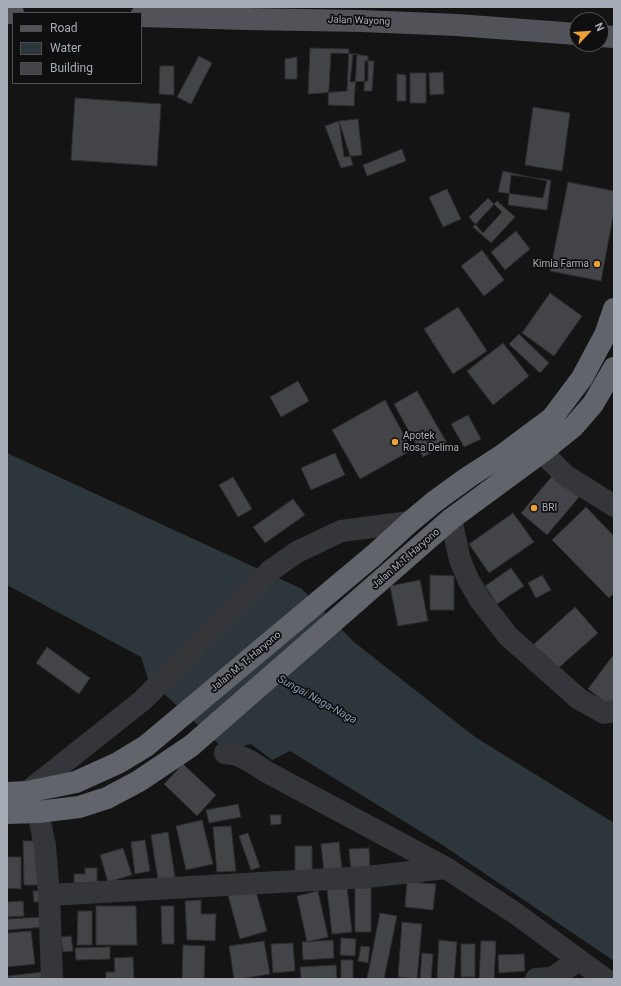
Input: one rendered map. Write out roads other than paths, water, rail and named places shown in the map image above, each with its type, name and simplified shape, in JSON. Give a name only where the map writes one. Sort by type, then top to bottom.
[{"type":"highway","points":[[410,522],[434,502],[501,456],[552,418],[582,378],[605,335],[614,309]]},
{"type":"highway","name":"Jalan M.T. Haryono","points":[[7,813],[38,812],[79,807],[107,798],[139,780],[192,746],[451,519],[542,452],[573,427],[592,404],[614,368]]},
{"type":"highway","name":"Jalan M. T. Haryono","points":[[17,793],[76,782],[118,764],[146,746],[374,555],[410,522]]},
{"type":"main road","name":"Jalan Wayong","points":[[142,16],[362,21],[457,25],[569,33]]},
{"type":"street","points":[[542,452],[565,475],[614,506]]},
{"type":"street","points":[[451,519],[460,560],[469,581],[480,600],[508,636],[579,699],[604,713],[614,711]]},
{"type":"street","points":[[17,793],[143,700],[270,571],[298,552],[341,531],[410,522]]},
{"type":"street","points":[[225,753],[237,755],[250,761],[265,771],[446,868],[515,913],[605,979]]},
{"type":"street","points":[[38,812],[45,846],[49,895],[52,979]]},
{"type":"street","points":[[49,895],[366,877],[446,868]]},
{"type":"street","points":[[546,979],[579,960]]},
{"type":"water","name":"Sungai Naga-Naga","points":[[7,453],[302,589],[354,642],[475,737],[614,823],[614,961],[444,846],[290,751],[272,760],[251,744],[225,750],[148,679],[141,657],[7,585]]},
{"type":"place","name":"Kimia Farma","points":[[597,264]]},
{"type":"place","name":"Apotek Rosa Delima","points":[[395,442]]},
{"type":"place","name":"BRI","points":[[534,508]]}]
